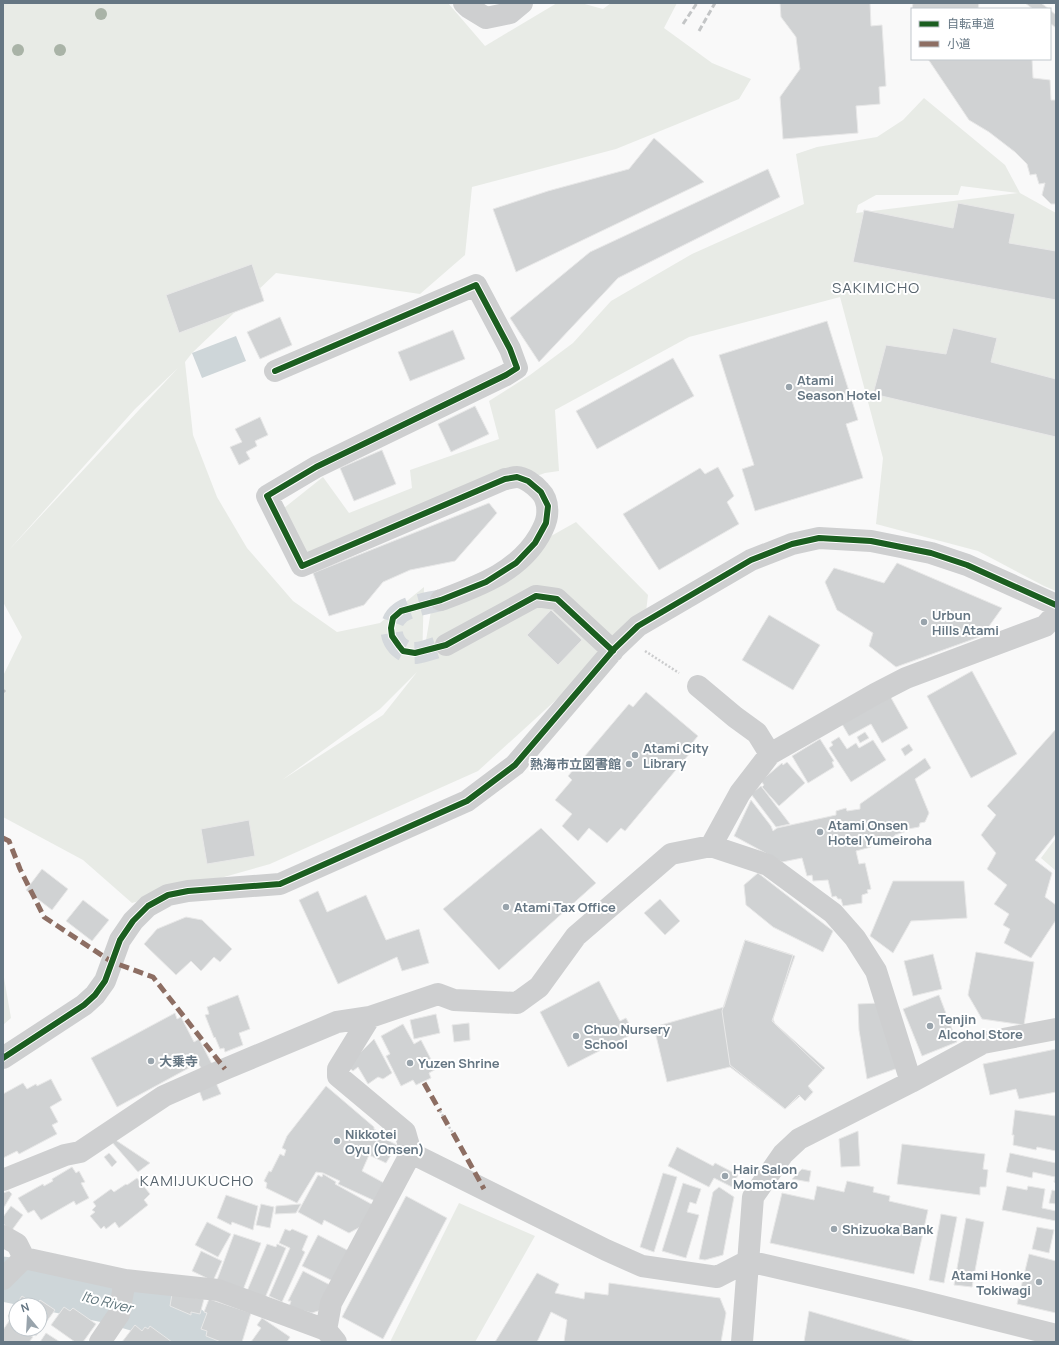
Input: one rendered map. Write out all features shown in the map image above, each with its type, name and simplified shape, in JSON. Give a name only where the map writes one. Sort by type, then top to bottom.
[{"type":"street","points":[[464,3],[486,18],[510,13],[522,3]]},
{"type":"street","points":[[275,371],[476,285],[510,348],[517,368],[506,375],[316,467],[267,496],[302,566],[505,480],[517,477],[528,481],[541,492],[548,506],[546,523],[535,543],[516,563],[500,574],[486,582],[441,600]]},
{"type":"street","points":[[3,1058],[84,1005],[95,995],[105,981],[120,940],[133,921],[148,906],[168,895],[188,891],[280,884],[467,801],[515,765],[619,644],[638,626],[751,560],[792,544],[819,538],[871,541],[931,553],[967,565],[1056,605]]},
{"type":"street","points":[[446,645],[536,596],[557,599],[619,644]]},
{"type":"street","points":[[711,846],[740,793],[770,754],[906,678],[1045,626],[1056,614]]},
{"type":"street","points":[[698,686],[757,733],[770,754]]},
{"type":"street","points":[[3,1180],[65,1155],[80,1152],[164,1096],[337,1022],[370,1017],[438,994],[454,1000],[516,1003],[539,987],[576,936],[671,854],[711,846],[768,865],[833,913],[855,938],[876,971],[911,1082]]},
{"type":"street","points":[[3,1236],[17,1244],[13,1269],[218,1290],[331,1336],[331,1303],[411,1153],[405,1132],[338,1076],[338,1069],[370,1017]]},
{"type":"street","points":[[742,1342],[753,1196],[783,1154],[799,1139],[911,1082],[983,1043],[1056,1029]]},
{"type":"street","points":[[411,1153],[606,1250],[642,1266],[716,1277],[748,1262],[912,1299],[1056,1335]]},
{"type":"street","points":[[100,1342],[118,1314],[125,1280]]},
{"type":"path","points":[[619,644],[698,686]]},
{"type":"path","points":[[440,1111],[443,1116]]},
{"type":"path","points":[[449,1127],[452,1133]]},
{"type":"shaded area","points":[[3,3],[448,3],[485,46],[557,3],[581,3],[603,9],[611,3],[677,3],[664,28],[712,63],[751,79],[739,99],[616,149],[472,187],[465,255],[420,294],[276,273],[192,353],[185,362],[193,435],[217,497],[247,548],[293,601],[337,632],[380,623],[424,587],[422,664],[434,593],[512,558],[576,522],[648,595],[646,612],[580,678],[478,771],[270,864],[132,903],[83,860],[3,817],[3,676],[22,637],[3,602]],"holes":[[[178,368],[8,551],[135,409]],[[417,672],[383,715],[282,780],[380,709]]]},
{"type":"shaded area","points":[[924,98],[1005,165],[1020,193],[1056,213],[1056,591],[978,551],[876,524],[883,458],[840,297],[689,337],[555,410],[559,471],[545,473],[293,563],[284,508],[323,477],[349,513],[412,488],[410,470],[499,439],[489,401],[530,375],[573,343],[611,301],[692,254],[804,204],[796,154],[817,147],[877,137],[903,120]],"holes":[[[961,186],[1018,193],[856,213],[858,205],[876,195],[958,195]]]},
{"type":"shaded area","points":[[236,336],[246,361],[202,378],[192,353]]},
{"type":"shaded area","points":[[1056,838],[1056,871],[1041,858]]},
{"type":"shaded area","points":[[3,972],[11,1018],[3,1025]]},
{"type":"shaded area","points":[[459,1203],[535,1236],[475,1342],[390,1342]]},
{"type":"building","points":[[780,3],[870,3],[871,26],[882,25],[886,86],[879,87],[880,104],[856,106],[858,133],[783,139],[780,97],[800,69],[796,37],[781,17]]},
{"type":"building","points":[[913,3],[979,3],[978,8],[912,8]]},
{"type":"building","points":[[1025,3],[1041,3],[1048,8],[1032,8]]},
{"type":"building","points":[[1051,11],[1056,15],[1056,28],[1051,24]]},
{"type":"building","points":[[929,60],[1032,60],[1033,78],[1050,80],[1051,100],[1056,100],[1056,204],[1051,204],[1042,195],[1045,183],[1039,184],[1036,174],[1030,175],[1027,164],[1015,152],[989,132],[969,120]]},
{"type":"building","points":[[654,138],[704,182],[516,272],[493,209],[548,191],[629,169]]},
{"type":"building","points":[[768,169],[780,197],[618,278],[539,362],[510,318],[590,252]]},
{"type":"building","points":[[958,203],[1015,214],[1009,243],[1056,251],[1056,300],[853,262],[864,210],[953,228]]},
{"type":"building","points":[[252,264],[264,301],[179,333],[166,295]]},
{"type":"building","points":[[280,317],[292,345],[260,359],[247,332]]},
{"type":"building","name":"Atami Season Hotel","points":[[827,321],[858,420],[846,424],[863,478],[755,511],[742,469],[754,465],[719,355]]},
{"type":"building","points":[[953,328],[997,338],[991,362],[1056,379],[1056,437],[873,394],[886,345],[946,354]]},
{"type":"building","points":[[453,330],[465,359],[410,381],[398,352]]},
{"type":"building","points":[[673,358],[694,396],[597,449],[576,411]]},
{"type":"building","points":[[475,406],[489,434],[451,452],[438,424]]},
{"type":"building","points":[[260,417],[268,435],[255,441],[257,446],[246,452],[250,459],[239,465],[230,447],[242,442],[235,429]]},
{"type":"building","points":[[382,450],[396,484],[354,501],[340,468]]},
{"type":"building","points":[[718,467],[734,496],[727,502],[739,524],[659,570],[623,514],[700,468],[705,474]]},
{"type":"building","points":[[489,503],[497,513],[455,561],[410,570],[383,582],[364,605],[329,616],[313,573]]},
{"type":"building","name":"Urbun Hills Atami","points":[[897,563],[1002,608],[982,636],[896,667],[869,646],[873,633],[837,610],[825,582],[834,568],[884,583]]},
{"type":"building","points":[[551,610],[582,640],[558,665],[527,635]]},
{"type":"building","points":[[769,615],[820,645],[793,690],[742,660]]},
{"type":"building","points":[[972,671],[1017,754],[971,778],[927,696]]},
{"type":"building","name":"熱海市立図書館","points":[[646,692],[698,736],[687,749],[690,753],[625,831],[621,828],[607,843],[589,828],[578,841],[562,826],[572,814],[555,800],[572,780],[568,776],[629,704],[633,707]]},
{"type":"building","points":[[890,696],[908,728],[882,743],[871,724],[849,736],[842,724]]},
{"type":"building","points":[[1056,729],[1056,834],[1035,860],[1052,873],[1045,897],[1056,905],[1056,920],[1031,958],[1004,943],[1010,929],[1003,925],[1009,914],[994,904],[1007,885],[987,869],[996,853],[981,835],[996,815],[987,806]]},
{"type":"building","points":[[865,732],[869,738],[860,743],[857,737]]},
{"type":"building","points":[[839,737],[847,749],[856,743],[859,748],[873,740],[886,760],[851,782],[829,748],[833,745],[831,742]]},
{"type":"building","points":[[820,739],[834,761],[832,762],[834,767],[808,783],[792,756]]},
{"type":"building","points":[[909,744],[913,750],[905,756],[901,749]]},
{"type":"building","name":"Atami Onsen Hotel Yumeiroha","points":[[925,758],[931,768],[915,779],[929,813],[925,822],[920,823],[919,827],[908,829],[907,831],[895,835],[894,837],[882,839],[881,841],[869,844],[871,847],[856,851],[859,864],[865,863],[871,889],[867,890],[868,893],[862,895],[862,903],[843,906],[841,899],[838,899],[836,896],[832,897],[828,880],[813,881],[812,875],[807,876],[802,858],[782,862],[734,836],[751,800],[771,826],[773,831],[777,828],[836,815],[836,811],[846,808],[847,811],[860,809],[860,804]]},
{"type":"building","points":[[787,762],[805,783],[779,806],[762,787],[764,785],[761,781],[782,763],[783,765]]},
{"type":"building","points":[[761,786],[790,824],[776,827],[751,794]]},
{"type":"building","points":[[249,820],[255,856],[207,864],[201,829]]},
{"type":"building","points":[[541,828],[596,883],[499,970],[443,909]]},
{"type":"building","points":[[42,869],[68,889],[52,910],[26,890]]},
{"type":"building","points":[[758,873],[833,931],[823,952],[773,927],[746,905],[744,885]]},
{"type":"building","points":[[893,881],[964,881],[967,918],[911,921],[893,953],[870,936]]},
{"type":"building","points":[[318,891],[327,912],[366,895],[386,940],[419,929],[429,963],[402,971],[397,957],[338,984],[299,900]]},
{"type":"building","points":[[660,899],[680,921],[665,935],[644,913]]},
{"type":"building","points":[[83,900],[109,920],[92,941],[66,921]]},
{"type":"building","points":[[186,917],[202,920],[232,949],[220,962],[214,957],[201,971],[191,961],[176,975],[144,944],[157,929]]},
{"type":"building","points":[[745,940],[793,955],[773,1019],[775,1024],[823,1070],[808,1086],[813,1092],[805,1101],[799,1095],[785,1109],[730,1067],[667,1082],[654,1027],[724,1007]]},
{"type":"building","points":[[745,940],[795,956],[772,1021],[825,1068],[808,1086],[813,1092],[805,1101],[800,1096],[785,1109],[730,1065],[722,1011]]},
{"type":"building","points":[[976,952],[1034,962],[1024,1025],[982,1019],[968,995]]},
{"type":"building","points":[[933,954],[942,989],[913,996],[904,961]]},
{"type":"building","points":[[599,981],[620,1021],[626,1018],[634,1033],[568,1067],[540,1012]]},
{"type":"building","points":[[238,995],[250,1029],[239,1033],[243,1045],[225,1052],[224,1048],[220,1049],[215,1037],[214,1038],[205,1015],[209,1014],[207,1007]]},
{"type":"building","name":"Tenjin Alcohol Store","points":[[939,995],[957,1042],[922,1056],[903,1009]]},
{"type":"building","points":[[880,1003],[898,1068],[867,1079],[859,1030],[858,1004]]},
{"type":"building","name":"大乗寺","points":[[175,1013],[177,1019],[181,1017],[194,1042],[199,1039],[213,1066],[203,1071],[198,1063],[117,1107],[91,1058]]},
{"type":"building","points":[[436,1014],[440,1033],[414,1039],[410,1020]]},
{"type":"building","points":[[469,1023],[470,1040],[454,1042],[452,1025]]},
{"type":"building","points":[[403,1024],[414,1044],[421,1040],[436,1069],[429,1073],[431,1078],[416,1085],[413,1080],[401,1086],[386,1056],[390,1054],[381,1036]]},
{"type":"building","points":[[374,1039],[392,1073],[383,1079],[378,1077],[368,1084],[358,1067],[353,1071],[347,1066]]},
{"type":"building","points":[[1056,1049],[1056,1092],[1019,1099],[1016,1089],[990,1095],[983,1064]]},
{"type":"building","points":[[51,1079],[62,1100],[50,1107],[58,1122],[52,1125],[57,1134],[19,1154],[17,1151],[3,1158],[3,1094],[23,1083],[27,1089]]},
{"type":"building","points":[[216,1083],[221,1094],[203,1101],[199,1090]]},
{"type":"building","name":"Nikkotei Oyu (Onsen)","points":[[326,1086],[374,1127],[374,1129],[383,1134],[383,1138],[397,1145],[386,1163],[369,1155],[362,1171],[384,1183],[375,1201],[338,1184],[340,1181],[323,1173],[316,1172],[297,1203],[266,1188],[267,1183],[264,1181],[269,1171],[271,1172],[280,1154],[284,1156],[286,1150],[282,1148],[287,1136]]},
{"type":"building","points":[[1015,1110],[1056,1116],[1056,1151],[1037,1147],[1036,1150],[1013,1145],[1014,1135],[1012,1135]]},
{"type":"building","points":[[858,1131],[860,1166],[841,1167],[839,1139]]},
{"type":"building","points":[[114,1139],[150,1163],[138,1172],[111,1141]]},
{"type":"building","points":[[902,1144],[985,1154],[983,1169],[988,1170],[986,1187],[980,1187],[980,1195],[897,1184]]},
{"type":"building","points":[[677,1147],[713,1166],[715,1163],[738,1175],[732,1187],[714,1178],[709,1187],[668,1166]]},
{"type":"building","points":[[109,1153],[117,1162],[112,1167],[104,1157]]},
{"type":"building","points":[[1010,1153],[1056,1163],[1056,1183],[1054,1182],[1055,1177],[1033,1172],[1032,1178],[1006,1172]]},
{"type":"building","points":[[72,1167],[76,1173],[79,1171],[85,1182],[81,1183],[89,1198],[76,1205],[74,1201],[41,1220],[34,1210],[28,1213],[18,1198],[43,1184],[44,1186],[53,1181],[52,1179]]},
{"type":"building","points":[[802,1169],[811,1171],[809,1182],[792,1179]]},
{"type":"building","points":[[663,1173],[677,1177],[654,1252],[640,1247]]},
{"type":"building","points":[[323,1174],[336,1182],[335,1184],[373,1205],[362,1226],[349,1233],[324,1220],[322,1225],[298,1212],[318,1175],[322,1177]]},
{"type":"building","points":[[137,1178],[150,1194],[144,1200],[148,1205],[119,1228],[115,1222],[106,1229],[104,1226],[101,1229],[90,1216],[95,1212],[92,1210],[96,1206],[93,1202],[111,1189],[114,1192]]},
{"type":"building","points":[[847,1181],[874,1187],[873,1192],[890,1196],[889,1201],[928,1210],[914,1274],[770,1243],[782,1193],[814,1200],[817,1186],[844,1192]]},
{"type":"building","points":[[683,1183],[701,1189],[696,1204],[690,1202],[687,1212],[699,1215],[686,1258],[662,1251]]},
{"type":"building","points":[[1007,1186],[1027,1190],[1028,1186],[1045,1189],[1042,1208],[1056,1211],[1056,1221],[1002,1210]]},
{"type":"building","points":[[719,1187],[734,1197],[723,1255],[705,1260],[699,1259],[713,1192]]},
{"type":"building","points":[[1052,1190],[1056,1191],[1056,1204],[1049,1203]]},
{"type":"building","points":[[9,1191],[12,1194],[3,1209],[3,1193]]},
{"type":"building","points":[[226,1195],[258,1206],[253,1230],[232,1222],[231,1225],[217,1218]]},
{"type":"building","points":[[406,1196],[447,1218],[383,1339],[342,1317]]},
{"type":"building","points":[[261,1204],[274,1207],[270,1228],[256,1225]]},
{"type":"building","points":[[301,1204],[296,1213],[275,1214],[276,1206]]},
{"type":"building","points":[[11,1206],[23,1215],[12,1230],[3,1224],[3,1217]]},
{"type":"building","points":[[941,1214],[957,1217],[944,1283],[929,1280]]},
{"type":"building","points":[[966,1218],[984,1222],[972,1287],[954,1285]]},
{"type":"building","points":[[207,1222],[231,1234],[218,1257],[195,1245]]},
{"type":"building","points":[[1037,1227],[1054,1230],[1049,1253],[1032,1249]]},
{"type":"building","points":[[285,1229],[290,1231],[292,1229],[308,1236],[302,1250],[305,1252],[282,1302],[269,1296],[290,1248],[279,1243]]},
{"type":"building","points":[[234,1234],[261,1243],[243,1290],[217,1280]]},
{"type":"building","points":[[318,1235],[351,1252],[335,1282],[302,1266]]},
{"type":"building","points":[[267,1244],[276,1247],[277,1244],[286,1248],[265,1298],[247,1291]]},
{"type":"building","points":[[201,1251],[222,1261],[213,1281],[192,1271]]},
{"type":"building","name":"Atami Honke Tokiwagi","points":[[1029,1254],[1056,1261],[1056,1313],[1017,1304]]},
{"type":"building","points":[[303,1271],[332,1286],[321,1310],[312,1313],[289,1307],[291,1301],[288,1301]]},
{"type":"building","points":[[537,1273],[559,1284],[555,1293],[584,1299],[585,1292],[608,1295],[609,1283],[720,1298],[726,1313],[721,1342],[564,1342],[567,1320],[551,1312],[537,1342],[495,1342]]},
{"type":"building","points":[[172,1294],[204,1299],[200,1314],[191,1312],[191,1315],[170,1306]]},
{"type":"building","points":[[209,1299],[251,1313],[242,1342],[221,1342],[206,1336],[207,1331],[201,1329],[207,1313],[204,1312]]},
{"type":"building","points":[[48,1305],[55,1310],[48,1320]]},
{"type":"building","points":[[64,1307],[70,1311],[73,1308],[96,1324],[83,1342],[75,1342],[51,1325]]},
{"type":"building","points":[[809,1311],[916,1342],[804,1342]]},
{"type":"building","points":[[262,1318],[290,1337],[287,1342],[251,1342],[261,1328],[257,1325]]},
{"type":"building","points":[[8,1322],[8,1337],[33,1337],[29,1342],[3,1342],[3,1330]]},
{"type":"building","points":[[135,1325],[142,1331],[145,1327],[148,1329],[150,1326],[172,1342],[122,1342]]},
{"type":"building","points":[[48,1334],[60,1342],[40,1342],[43,1337],[48,1337]]},
{"type":"waterway","name":"Ito River","points":[[3,1279],[110,1301],[181,1322],[204,1342]]},
{"type":"tunnel","points":[[441,600],[414,607],[400,613],[392,625],[392,632],[393,639],[397,645],[409,652],[416,653],[446,645]]},
{"type":"railway","points":[[683,24],[697,3]]},
{"type":"railway","points":[[699,31],[715,3]]},
{"type":"marked path","points":[[3,838],[9,841],[20,869],[44,917],[112,962],[153,977],[225,1069]]},
{"type":"marked path","points":[[424,1083],[440,1111]]},
{"type":"marked path","points":[[443,1116],[449,1127]]},
{"type":"marked path","points":[[453,1133],[484,1189]]},
{"type":"cycle path","points":[[275,371],[476,285],[510,349],[517,368],[506,375],[316,467],[267,496],[302,566],[505,479],[517,477],[528,481],[541,492],[548,506],[546,523],[535,543],[516,563],[486,582],[441,600],[401,611],[393,618],[391,628],[392,636],[403,651],[415,653],[446,645],[536,596],[557,599],[613,651]]},
{"type":"cycle path","points":[[3,1058],[84,1005],[95,995],[105,981],[120,940],[133,921],[148,906],[168,895],[188,891],[280,884],[467,801],[515,765],[615,648],[638,626],[751,560],[792,544],[819,538],[871,541],[931,553],[967,565],[1056,605]]},
{"type":"place","name":"Atami Season Hotel","points":[[789,387]]},
{"type":"place","name":"Urbun Hills Atami","points":[[924,622]]},
{"type":"place","name":"Atami City Library","points":[[635,755]]},
{"type":"place","name":"熱海市立図書館","points":[[629,764]]},
{"type":"place","name":"Atami Onsen Hotel Yumeiroha","points":[[820,832]]},
{"type":"place","name":"Atami Tax Office","points":[[506,907]]},
{"type":"place","name":"Tenjin Alcohol Store","points":[[930,1026]]},
{"type":"place","name":"Chuo Nursery School","points":[[576,1036]]},
{"type":"place","name":"大乗寺","points":[[151,1061]]},
{"type":"place","name":"Yuzen Shrine","points":[[410,1063]]},
{"type":"place","name":"Nikkotei Oyu (Onsen)","points":[[337,1141]]},
{"type":"place","name":"Hair Salon Momotaro","points":[[725,1176]]},
{"type":"place","name":"Shizuoka Bank","points":[[834,1229]]},
{"type":"place","name":"Atami Honke Tokiwagi","points":[[1039,1282]]},
{"type":"district","name":"SAKIMICHO","points":[[876,288]]},
{"type":"district","name":"KAMIJUKUCHO","points":[[197,1181]]}]
